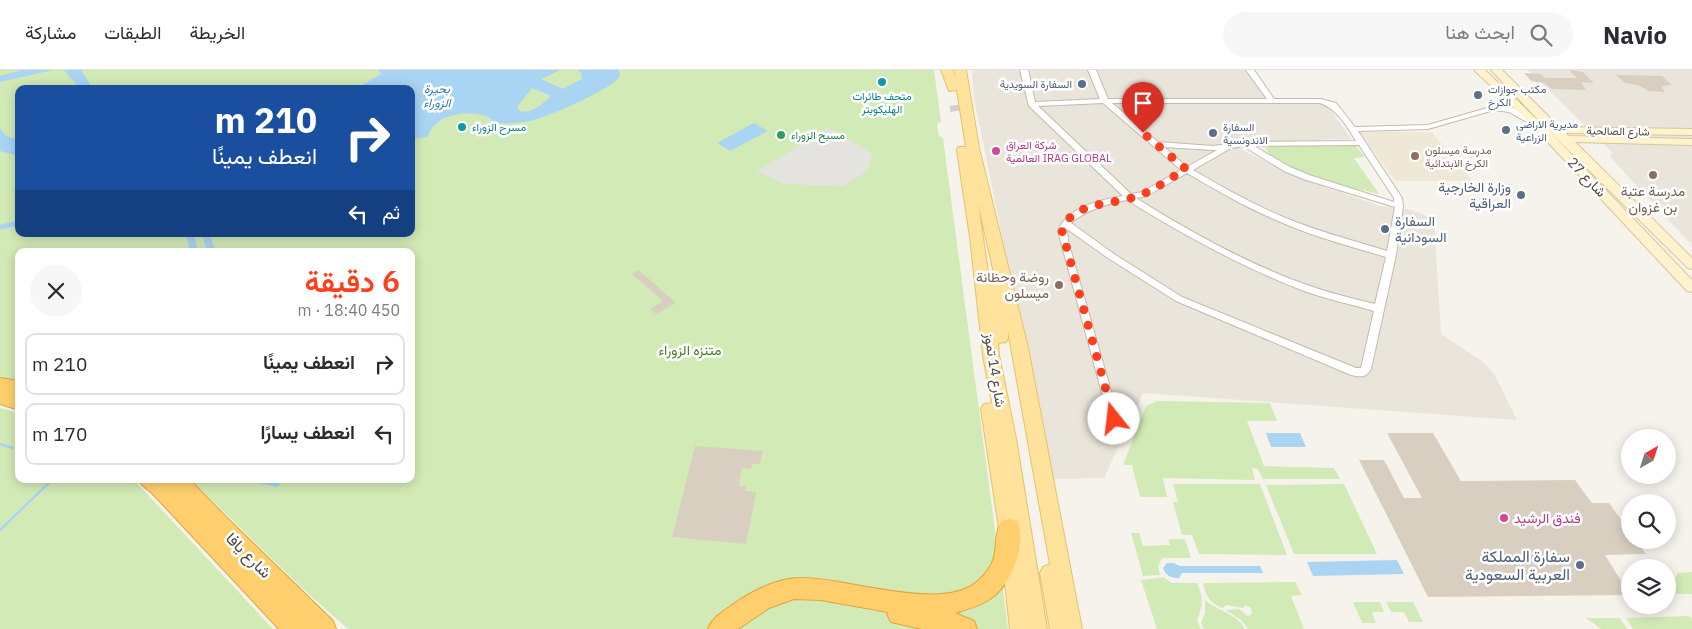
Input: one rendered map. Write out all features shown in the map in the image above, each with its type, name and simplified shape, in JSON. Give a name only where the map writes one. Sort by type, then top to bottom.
[{"type":"highway","points":[[0,384],[15,387]]},
{"type":"highway","points":[[0,397],[15,402]]},
{"type":"highway","name":"شارع يافا","points":[[155,483],[295,629]]},
{"type":"highway","name":"شارع يافا","points":[[180,483],[218,524],[324,629]]},
{"type":"highway","points":[[720,629],[757,601],[789,589],[820,589],[923,605],[949,604],[973,598],[988,588],[1000,572],[1007,555],[1009,528]]},
{"type":"highway","points":[[738,629],[760,614],[788,603],[819,600],[952,623],[966,629]]},
{"type":"main road","name":"شارع 14 تموز","points":[[949,70],[958,88],[968,148],[991,355],[1007,439],[1037,629]]},
{"type":"main road","name":"شارع 14 تموز","points":[[962,70],[956,108],[1020,348],[1072,629]]},
{"type":"main road","name":"شارع 27","points":[[1479,70],[1545,127],[1566,139],[1692,265]]},
{"type":"main road","name":"شارع 27","points":[[1496,70],[1633,225],[1692,288]]},
{"type":"main road","points":[[1545,127],[1560,123],[1586,130]]},
{"type":"main road","name":"شارع الصالحية","points":[[1545,127],[1586,130],[1692,132]]},
{"type":"main road","name":"شارع الصالحية","points":[[1566,139],[1692,142]]},
{"type":"main road","points":[[1584,156],[1585,148],[1595,140]]},
{"type":"main road","points":[[1633,225],[1654,226]]},
{"type":"main road","name":"شارع 14 تموز","points":[[998,260],[1001,351],[1049,629]]},
{"type":"main road","points":[[998,260],[1006,322],[1060,629]]},
{"type":"main road","points":[[991,355],[988,392],[1009,528],[1020,629]]},
{"type":"street","points":[[1024,70],[1032,104],[1130,198],[1187,233],[1244,262],[1309,289],[1380,309]]},
{"type":"street","points":[[1092,70],[1105,101],[1186,169],[1243,202],[1280,220],[1390,255]]},
{"type":"street","points":[[1250,70],[1272,101]]},
{"type":"street","points":[[1032,104],[1105,101],[1321,101],[1329,103],[1334,105],[1392,186],[1398,198],[1399,206],[1380,309],[1366,368],[1363,373],[1355,372],[1179,299],[1143,278],[1064,223]]},
{"type":"street","points":[[1352,129],[1428,127],[1494,108],[1511,110],[1545,127]]},
{"type":"street","points":[[1156,144],[1193,148],[1228,147],[1244,144],[1362,143]]},
{"type":"street","points":[[1244,144],[1287,169],[1306,177],[1399,206]]},
{"type":"street","points":[[1114,419],[1064,242],[1062,231],[1064,223],[1077,213],[1096,206],[1144,194],[1228,147]]},
{"type":"shaded area","points":[[972,70],[1247,70],[1271,104],[1319,103],[1328,106],[1351,139],[1230,142],[1248,153],[1305,180],[1380,206],[1412,210],[1434,219],[1441,334],[1482,361],[1495,375],[1517,420],[1143,393],[1104,478],[1052,479],[974,99]]},
{"type":"shaded area","points":[[1528,70],[1692,70],[1692,245],[1610,157],[1612,152]]},
{"type":"shaded area","points":[[829,128],[872,153],[867,171],[844,186],[783,184],[757,171]]},
{"type":"shaded area","name":"مدرسة ميسلون الكرخ الابتدائية","points":[[1360,132],[1432,132],[1472,181],[1395,181]]},
{"type":"green space","name":"متنزه الزوراء","points":[[0,70],[934,70],[941,122],[937,124],[939,136],[943,138],[1008,629],[348,629],[302,588],[194,483],[415,483],[415,248],[15,248],[15,380],[0,378]]},
{"type":"green space","points":[[1354,144],[1365,157],[1354,158],[1379,194],[1335,183],[1299,170],[1271,155],[1264,146]]},
{"type":"green space","points":[[1157,401],[1270,403],[1277,421],[1247,421],[1264,466],[1334,468],[1340,479],[1263,479],[1258,469],[1252,468],[1255,480],[1163,478],[1167,497],[1140,497],[1132,465],[1123,465],[1146,406]]},
{"type":"green space","points":[[0,408],[15,412],[15,483],[137,483],[273,629],[0,629]]},
{"type":"green space","points":[[1173,484],[1260,484],[1287,555],[1199,554],[1192,535],[1182,535],[1173,502],[1178,502]]},
{"type":"green space","points":[[1344,484],[1377,554],[1294,554],[1266,485]]},
{"type":"green space","points":[[1131,533],[1139,533],[1143,546],[1170,545],[1168,539],[1185,539],[1191,558],[1162,558],[1158,566],[1160,575],[1143,576]]},
{"type":"green space","points":[[1692,572],[1692,594],[1676,594],[1676,578],[1678,573]]},
{"type":"green space","points":[[1164,577],[1171,583],[1197,583],[1202,598],[1197,621],[1201,629],[1157,629],[1141,580]]},
{"type":"green space","points":[[1295,582],[1302,595],[1291,596],[1304,629],[1248,629],[1241,620],[1226,610],[1239,609],[1248,616],[1252,614],[1251,608],[1246,605],[1243,608],[1227,605],[1222,608],[1214,604],[1209,598],[1203,583]]},
{"type":"green space","points":[[1205,600],[1232,616],[1245,629],[1204,629],[1201,623],[1205,613]]},
{"type":"green space","points":[[1353,602],[1380,602],[1384,612],[1372,612],[1376,623],[1362,623]]},
{"type":"green space","points":[[1386,602],[1413,602],[1423,622],[1409,622],[1404,612],[1391,612]]},
{"type":"green space","points":[[1688,616],[1692,618],[1692,629],[1633,629],[1626,618]]},
{"type":"green space","points":[[1586,618],[1620,618],[1627,629],[1601,629]]},
{"type":"water","points":[[22,70],[53,70],[0,82],[0,76]]},
{"type":"water","points":[[64,70],[81,70],[90,85],[77,85]]},
{"type":"water","name":"بحيرة الزوراء","points":[[378,70],[560,70],[541,79],[563,89],[582,79],[581,73],[578,70],[619,70],[620,76],[615,82],[593,95],[538,119],[503,123],[478,114],[461,114],[436,123],[428,137],[415,139],[415,85],[362,85],[381,74]],"holes":[[[532,88],[551,96],[537,108],[524,112],[520,111],[517,107]]]},
{"type":"water","points":[[754,123],[768,131],[730,151],[717,143]]},
{"type":"water","points":[[0,128],[5,135],[15,139],[15,155],[0,151]]},
{"type":"water","points":[[1266,433],[1300,433],[1306,447],[1271,447]]},
{"type":"water","points":[[1397,560],[1404,574],[1313,576],[1307,562]]},
{"type":"water","points":[[1167,563],[1174,563],[1180,566],[1260,566],[1263,573],[1182,573],[1179,578],[1176,578],[1169,576],[1164,571],[1163,568]]},
{"type":"building","points":[[1569,70],[1583,72],[1594,83],[1581,82],[1586,90],[1552,89],[1544,83],[1531,81],[1524,73],[1541,74],[1545,78],[1577,78]]},
{"type":"building","points":[[1616,75],[1662,76],[1672,85],[1661,86],[1665,92],[1648,91],[1638,85],[1625,83]]},
{"type":"building","points":[[639,270],[676,303],[656,314],[650,309],[663,301],[632,274]]},
{"type":"building","name":"فندق الرشيد","points":[[1387,433],[1433,433],[1461,481],[1575,480],[1592,503],[1609,503],[1621,520],[1621,549],[1642,549],[1646,554],[1605,555],[1621,581],[1621,595],[1428,597],[1359,460],[1384,460],[1404,498],[1422,498]]},
{"type":"building","points":[[695,446],[763,451],[760,464],[752,464],[751,469],[742,468],[739,486],[746,486],[745,491],[756,492],[746,544],[672,537]]},
{"type":"waterway","points":[[0,228],[15,223]]},
{"type":"waterway","points":[[191,237],[193,248]]},
{"type":"waterway","points":[[207,237],[210,248]]},
{"type":"waterway","points":[[0,444],[13,448]]},
{"type":"waterway","points":[[0,530],[49,483]]},
{"type":"tunnel","points":[[956,105],[957,111]]},
{"type":"place","name":"متحف طائرات الهليكوبتر","points":[[882,82]]},
{"type":"place","name":"السفارة السويدية","points":[[1082,84]]},
{"type":"place","name":"مكتب جوازات الكرخ","points":[[1478,95]]},
{"type":"place","name":"مسرح الزوراء","points":[[462,127]]},
{"type":"place","name":"مديرية الاراضي الزراعية","points":[[1506,130]]},
{"type":"place","name":"السفارة الاندونسية","points":[[1213,133]]},
{"type":"place","name":"مسبح الزوراء","points":[[781,135]]},
{"type":"place","name":"شركة العراق العالمية IRAG GLOBAL","points":[[996,151]]},
{"type":"place","name":"مدرسة ميسلون الكرخ الابتدائية","points":[[1415,156]]},
{"type":"place","name":"مدرسة عتبة بن غزوان","points":[[1653,175]]},
{"type":"place","name":"وزارة الخارجية العراقية","points":[[1521,195]]},
{"type":"place","name":"السفارة السودانية","points":[[1385,229]]},
{"type":"place","name":"روضة وحظانة ميسلون","points":[[1059,285]]},
{"type":"place","name":"فندق الرشيد","points":[[1504,518]]},
{"type":"place","name":"سفارة المملكة العربية السعودية","points":[[1580,565]]},
{"type":"route","points":[[1114,419],[1062,231],[1064,223],[1077,213],[1113,200],[1144,194],[1186,169],[1143,133]]}]
